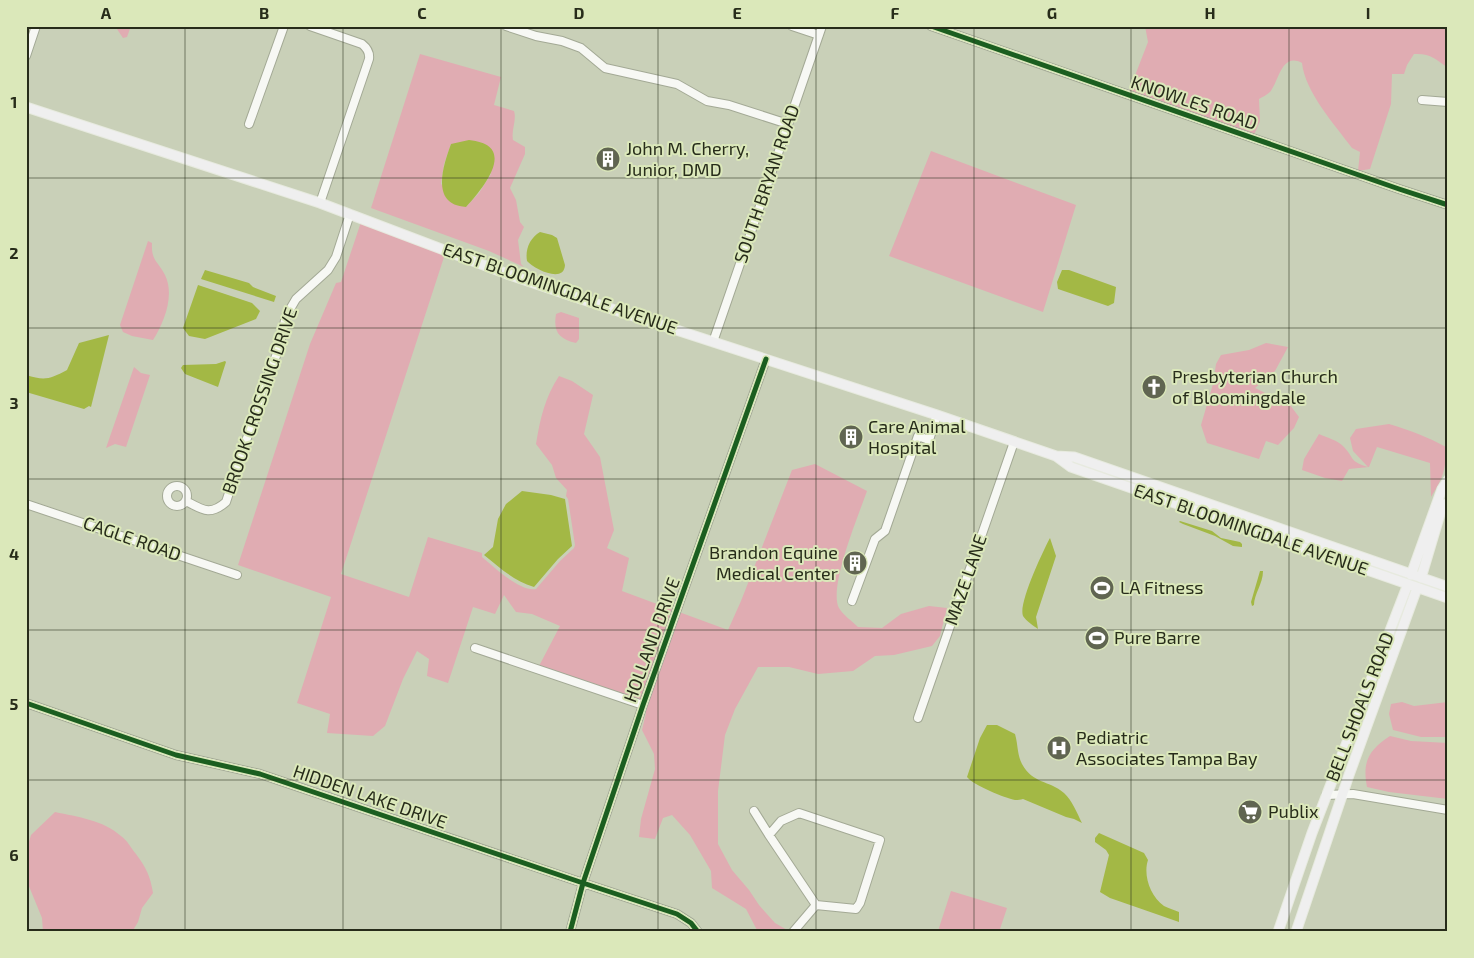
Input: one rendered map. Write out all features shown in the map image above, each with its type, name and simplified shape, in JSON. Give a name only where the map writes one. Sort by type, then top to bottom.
[{"type":"main road","name":"EAST BLOOMINGDALE AVENUE","points":[[26,107],[320,203],[510,275],[938,415],[1056,456],[1074,457],[1448,587]]},
{"type":"main road","name":"EAST BLOOMINGDALE AVENUE","points":[[1056,456],[1071,467],[1448,598]]},
{"type":"main road","name":"BELL SHOALS ROAD","points":[[1411,575],[1442,489],[1447,482]]},
{"type":"main road","name":"BELL SHOALS ROAD","points":[[1421,578],[1447,490],[1447,482]]},
{"type":"main road","name":"BELL SHOALS ROAD","points":[[1278,932],[1326,795],[1408,584]]},
{"type":"main road","name":"BELL SHOALS ROAD","points":[[1296,932],[1417,588]]},
{"type":"street","points":[[26,56],[36,26]]},
{"type":"street","points":[[250,124],[284,26]]},
{"type":"street","points":[[310,26],[362,44],[366,46],[369,54],[369,59],[320,203]]},
{"type":"street","points":[[506,26],[581,48],[605,68],[677,84],[707,101],[729,105],[788,124]]},
{"type":"street","points":[[792,26],[819,35]]},
{"type":"street","name":"SOUTH BRYAN ROAD","points":[[713,342],[822,26]]},
{"type":"street","name":"KNOWLES ROAD","points":[[931,26],[1390,186],[1448,204]]},
{"type":"street","points":[[1422,100],[1448,102]]},
{"type":"street","name":"BROOK CROSSING DRIVE","points":[[186,501],[207,511],[218,509],[226,502],[250,429],[259,412],[260,396],[278,351],[286,316],[296,298],[328,270],[336,257],[350,214]]},
{"type":"street","name":"HOLLAND DRIVE","points":[[570,932],[583,883],[643,705],[766,359]]},
{"type":"street","points":[[852,601],[875,539],[884,531],[918,436],[929,440],[938,415]]},
{"type":"street","name":"MAZE LANE","points":[[918,718],[1014,442]]},
{"type":"street","name":"CAGLE ROAD","points":[[26,504],[237,575]]},
{"type":"street","name":"BELL SHOALS ROAD","points":[[1408,584],[1411,575]]},
{"type":"street","name":"BELL SHOALS ROAD","points":[[1417,588],[1421,578]]},
{"type":"street","name":"HOLLAND DRIVE","points":[[475,648],[643,705]]},
{"type":"street","name":"HIDDEN LAKE DRIVE","points":[[26,703],[176,755],[260,774],[676,914],[691,923],[698,932]]},
{"type":"street","points":[[1326,795],[1353,794],[1448,810]]},
{"type":"street","points":[[754,811],[816,905]]},
{"type":"street","points":[[769,836],[781,821],[799,813],[880,840],[860,903],[856,909],[816,905]]},
{"type":"street","points":[[792,932],[816,905]]},
{"type":"shaded area","points":[[115,26],[131,26],[127,37],[123,38]]},
{"type":"shaded area","points":[[1145,26],[1448,26],[1448,68],[1429,56],[1414,54],[1404,74],[1392,74],[1391,104],[1370,169],[1358,171],[1360,152],[1352,148],[1322,108],[1304,74],[1302,63],[1289,61],[1270,92],[1259,99],[1260,121],[1254,135],[1129,91],[1148,42]]},
{"type":"shaded area","points":[[420,54],[501,77],[494,105],[514,111],[513,140],[525,147],[525,154],[510,188],[516,200],[520,222],[524,227],[518,240],[521,264],[524,267],[489,251],[371,208]],"holes":[[[451,144],[491,174],[479,193],[466,207],[441,184],[444,164]]]},
{"type":"shaded area","points":[[469,140],[484,143],[492,150],[495,158],[488,178],[466,207],[455,205],[447,199],[443,192],[442,183],[445,163],[451,144]]},
{"type":"shaded area","points":[[931,151],[1076,205],[1043,312],[889,256]]},
{"type":"shaded area","points":[[361,222],[445,254],[341,574],[409,597],[428,537],[482,553],[482,557],[515,583],[522,587],[536,589],[575,545],[566,496],[567,490],[556,478],[552,465],[536,444],[544,408],[554,384],[559,376],[572,381],[593,395],[584,434],[600,457],[614,530],[607,548],[629,558],[622,591],[673,610],[641,700],[539,666],[560,626],[532,614],[516,612],[504,595],[495,614],[473,607],[448,683],[427,676],[429,659],[417,651],[403,679],[385,726],[373,736],[327,733],[330,714],[297,703],[331,597],[238,565],[310,344],[336,283],[341,282]]},
{"type":"shaded area","points":[[540,232],[557,238],[565,265],[560,274],[542,271],[527,261],[529,244],[533,237]]},
{"type":"shaded area","points":[[148,241],[152,243],[154,257],[165,275],[169,291],[167,309],[153,340],[132,336],[123,332],[120,325]]},
{"type":"shaded area","points":[[205,270],[249,283],[253,287],[276,296],[274,302],[201,279]]},
{"type":"shaded area","points":[[1062,270],[1069,270],[1116,287],[1114,303],[1108,306],[1058,289],[1057,282]]},
{"type":"shaded area","points":[[198,285],[252,303],[260,311],[256,319],[205,339],[189,336],[183,328]]},
{"type":"shaded area","points":[[561,312],[579,318],[579,339],[576,343],[558,334],[555,320],[556,314]]},
{"type":"shaded area","points":[[109,335],[91,407],[89,406],[84,409],[26,392],[26,375],[43,378],[61,373],[67,370],[79,343]]},
{"type":"shaded area","points":[[1266,343],[1288,347],[1275,371],[1255,388],[1290,405],[1299,417],[1294,428],[1278,445],[1266,441],[1259,459],[1207,443],[1201,425],[1213,384],[1216,364],[1221,355],[1249,350]]},
{"type":"shaded area","points":[[225,361],[218,387],[185,374],[181,368],[183,365],[216,364]]},
{"type":"shaded area","points":[[134,367],[141,373],[150,375],[126,447],[115,444],[106,448]]},
{"type":"shaded area","points":[[1389,424],[1418,434],[1446,447],[1443,473],[1431,497],[1430,463],[1377,447],[1369,467],[1349,469],[1342,481],[1325,478],[1302,470],[1304,459],[1319,434],[1332,439],[1344,447],[1355,461],[1368,467],[1353,451],[1350,438],[1356,429]]},
{"type":"shaded area","points":[[815,464],[867,491],[841,568],[837,598],[839,608],[843,613],[858,627],[882,628],[901,614],[929,606],[947,608],[940,636],[932,646],[894,655],[875,656],[853,671],[818,674],[789,667],[758,667],[735,709],[725,735],[718,791],[718,844],[732,870],[759,905],[775,923],[789,931],[758,932],[746,909],[712,888],[711,871],[690,835],[672,815],[663,818],[655,839],[639,837],[641,819],[655,769],[654,754],[642,730],[646,713],[644,712],[679,612],[728,630],[792,470]]},
{"type":"shaded area","points":[[522,491],[565,499],[572,546],[534,587],[514,578],[484,555],[493,547],[498,519],[506,504]]},
{"type":"shaded area","points":[[1180,521],[1212,531],[1221,538],[1240,542],[1242,547],[1233,546]]},
{"type":"shaded area","points":[[1050,538],[1056,556],[1036,617],[1038,629],[1024,618],[1022,610],[1032,577]]},
{"type":"shaded area","points":[[1260,571],[1263,571],[1262,580],[1254,605],[1252,606],[1251,602]]},
{"type":"shaded area","points":[[1402,702],[1414,706],[1448,702],[1448,737],[1421,737],[1393,730],[1389,714],[1391,704]]},
{"type":"shaded area","points":[[987,725],[997,725],[1015,734],[1019,756],[1026,770],[1036,779],[1064,793],[1072,803],[1082,823],[1023,799],[1015,800],[997,794],[976,784],[967,777],[980,738]]},
{"type":"shaded area","points":[[1390,736],[1411,741],[1448,743],[1448,799],[1389,792],[1367,787],[1366,770],[1369,757],[1377,746]]},
{"type":"shaded area","points":[[55,812],[90,820],[106,826],[125,840],[143,864],[153,893],[142,908],[138,922],[132,932],[43,932],[42,918],[26,879],[26,852],[31,835]]},
{"type":"shaded area","points":[[1099,833],[1144,853],[1148,860],[1146,872],[1151,891],[1164,906],[1179,912],[1179,922],[1110,898],[1100,892],[1109,855],[1106,850],[1095,842],[1095,838]]},
{"type":"shaded area","points":[[951,891],[1007,908],[999,932],[938,931]]},
{"type":"cycle path","points":[[931,26],[1448,205]]},
{"type":"cycle path","points":[[570,932],[583,883],[643,705],[766,359]]},
{"type":"cycle path","points":[[26,703],[176,755],[260,774],[677,914],[691,923],[698,932]]},
{"type":"place","name":"John M. Cherry, Junior, DMD","points":[[608,159]]},
{"type":"place","name":"Presbyterian Church of Bloomingdale","points":[[1154,387]]},
{"type":"place","name":"Care Animal Hospital","points":[[851,437]]},
{"type":"place","name":"Brandon Equine Medical Center","points":[[855,563]]},
{"type":"place","name":"LA Fitness","points":[[1102,588]]},
{"type":"place","name":"Pure Barre","points":[[1097,638]]},
{"type":"place","name":"Pediatric Associates Tampa Bay","points":[[1059,748]]},
{"type":"place","name":"Publix","points":[[1250,812]]}]
